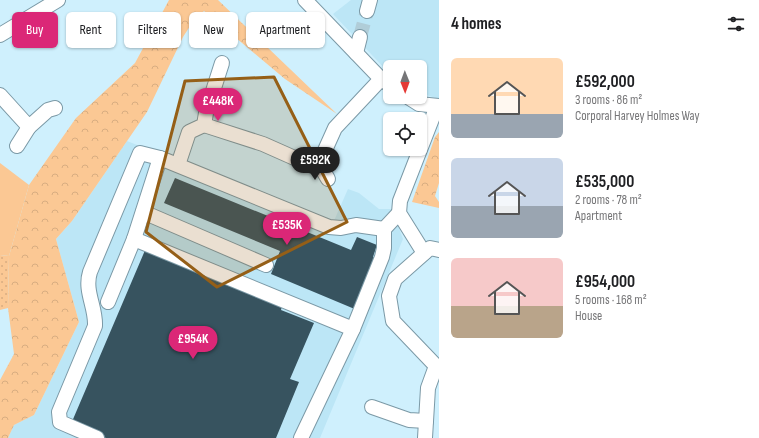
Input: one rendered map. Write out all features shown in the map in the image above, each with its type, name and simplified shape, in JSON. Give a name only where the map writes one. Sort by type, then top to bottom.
[{"type":"street","points":[[0,35],[58,0]]},
{"type":"street","points":[[305,0],[383,79]]},
{"type":"street","points":[[356,53],[360,37]]},
{"type":"street","points":[[204,125],[206,113],[222,63]]},
{"type":"street","points":[[316,168],[335,128],[383,85]]},
{"type":"street","points":[[0,95],[29,127]]},
{"type":"street","points":[[419,104],[438,106],[400,201],[399,214],[424,254]]},
{"type":"street","points":[[17,146],[29,127],[48,110],[55,108]]},
{"type":"street","points":[[180,159],[188,132],[204,125],[263,144],[316,168],[321,167],[328,179]]},
{"type":"street","points":[[98,438],[60,422],[58,418],[59,412],[95,326],[96,314],[88,290],[87,280],[140,153],[145,153],[160,158],[329,227],[341,228],[356,225],[384,229]]},
{"type":"street","points":[[108,302],[134,239],[160,158]]},
{"type":"street","points":[[143,212],[266,265]]},
{"type":"street","points":[[301,438],[353,329],[382,257],[384,248],[384,229],[399,214]]},
{"type":"street","points":[[134,239],[353,329]]},
{"type":"street","points":[[425,438],[428,388],[437,366],[392,321],[389,296],[395,279],[430,248],[439,250]]},
{"type":"street","points":[[372,407],[409,420],[426,421]]},
{"type":"highlighted area","points":[[274,77],[347,222],[217,287],[146,232],[185,81]]},
{"type":"shaded area","points":[[351,0],[439,0],[439,99],[427,95],[427,60],[383,60],[383,67],[333,14]]},
{"type":"shaded area","points":[[127,141],[333,223],[348,189],[359,193],[379,209],[392,209],[403,239],[320,438],[8,438],[14,425],[34,415],[79,322],[56,239],[72,221]]},
{"type":"green space","points":[[169,0],[218,0],[231,12],[189,12],[189,28],[181,41],[181,12],[163,12]]},
{"type":"green space","points":[[238,19],[246,27],[246,46],[238,40]]},
{"type":"green space","points":[[143,48],[178,48],[147,112],[72,221],[56,239],[79,322],[34,415],[14,425],[8,438],[0,438],[0,380],[14,354],[8,308],[9,256],[29,185],[76,118],[135,63]]},
{"type":"green space","points":[[248,48],[268,48],[337,114],[285,79]]},
{"type":"green space","points":[[439,132],[439,183],[435,196],[439,202],[439,208],[412,202],[435,137]]},
{"type":"green space","points":[[0,163],[29,185],[9,256],[0,255]]},
{"type":"green space","points":[[0,255],[9,256],[8,308],[0,310]]},
{"type":"building","points":[[175,178],[351,250],[357,237],[377,245],[373,257],[378,259],[357,310],[271,274],[280,251],[164,203]]},
{"type":"building","points":[[146,248],[282,306],[281,310],[314,323],[290,379],[299,382],[276,438],[106,438],[71,424]]},
{"type":"tunnel","points":[[360,37],[367,11]]}]
